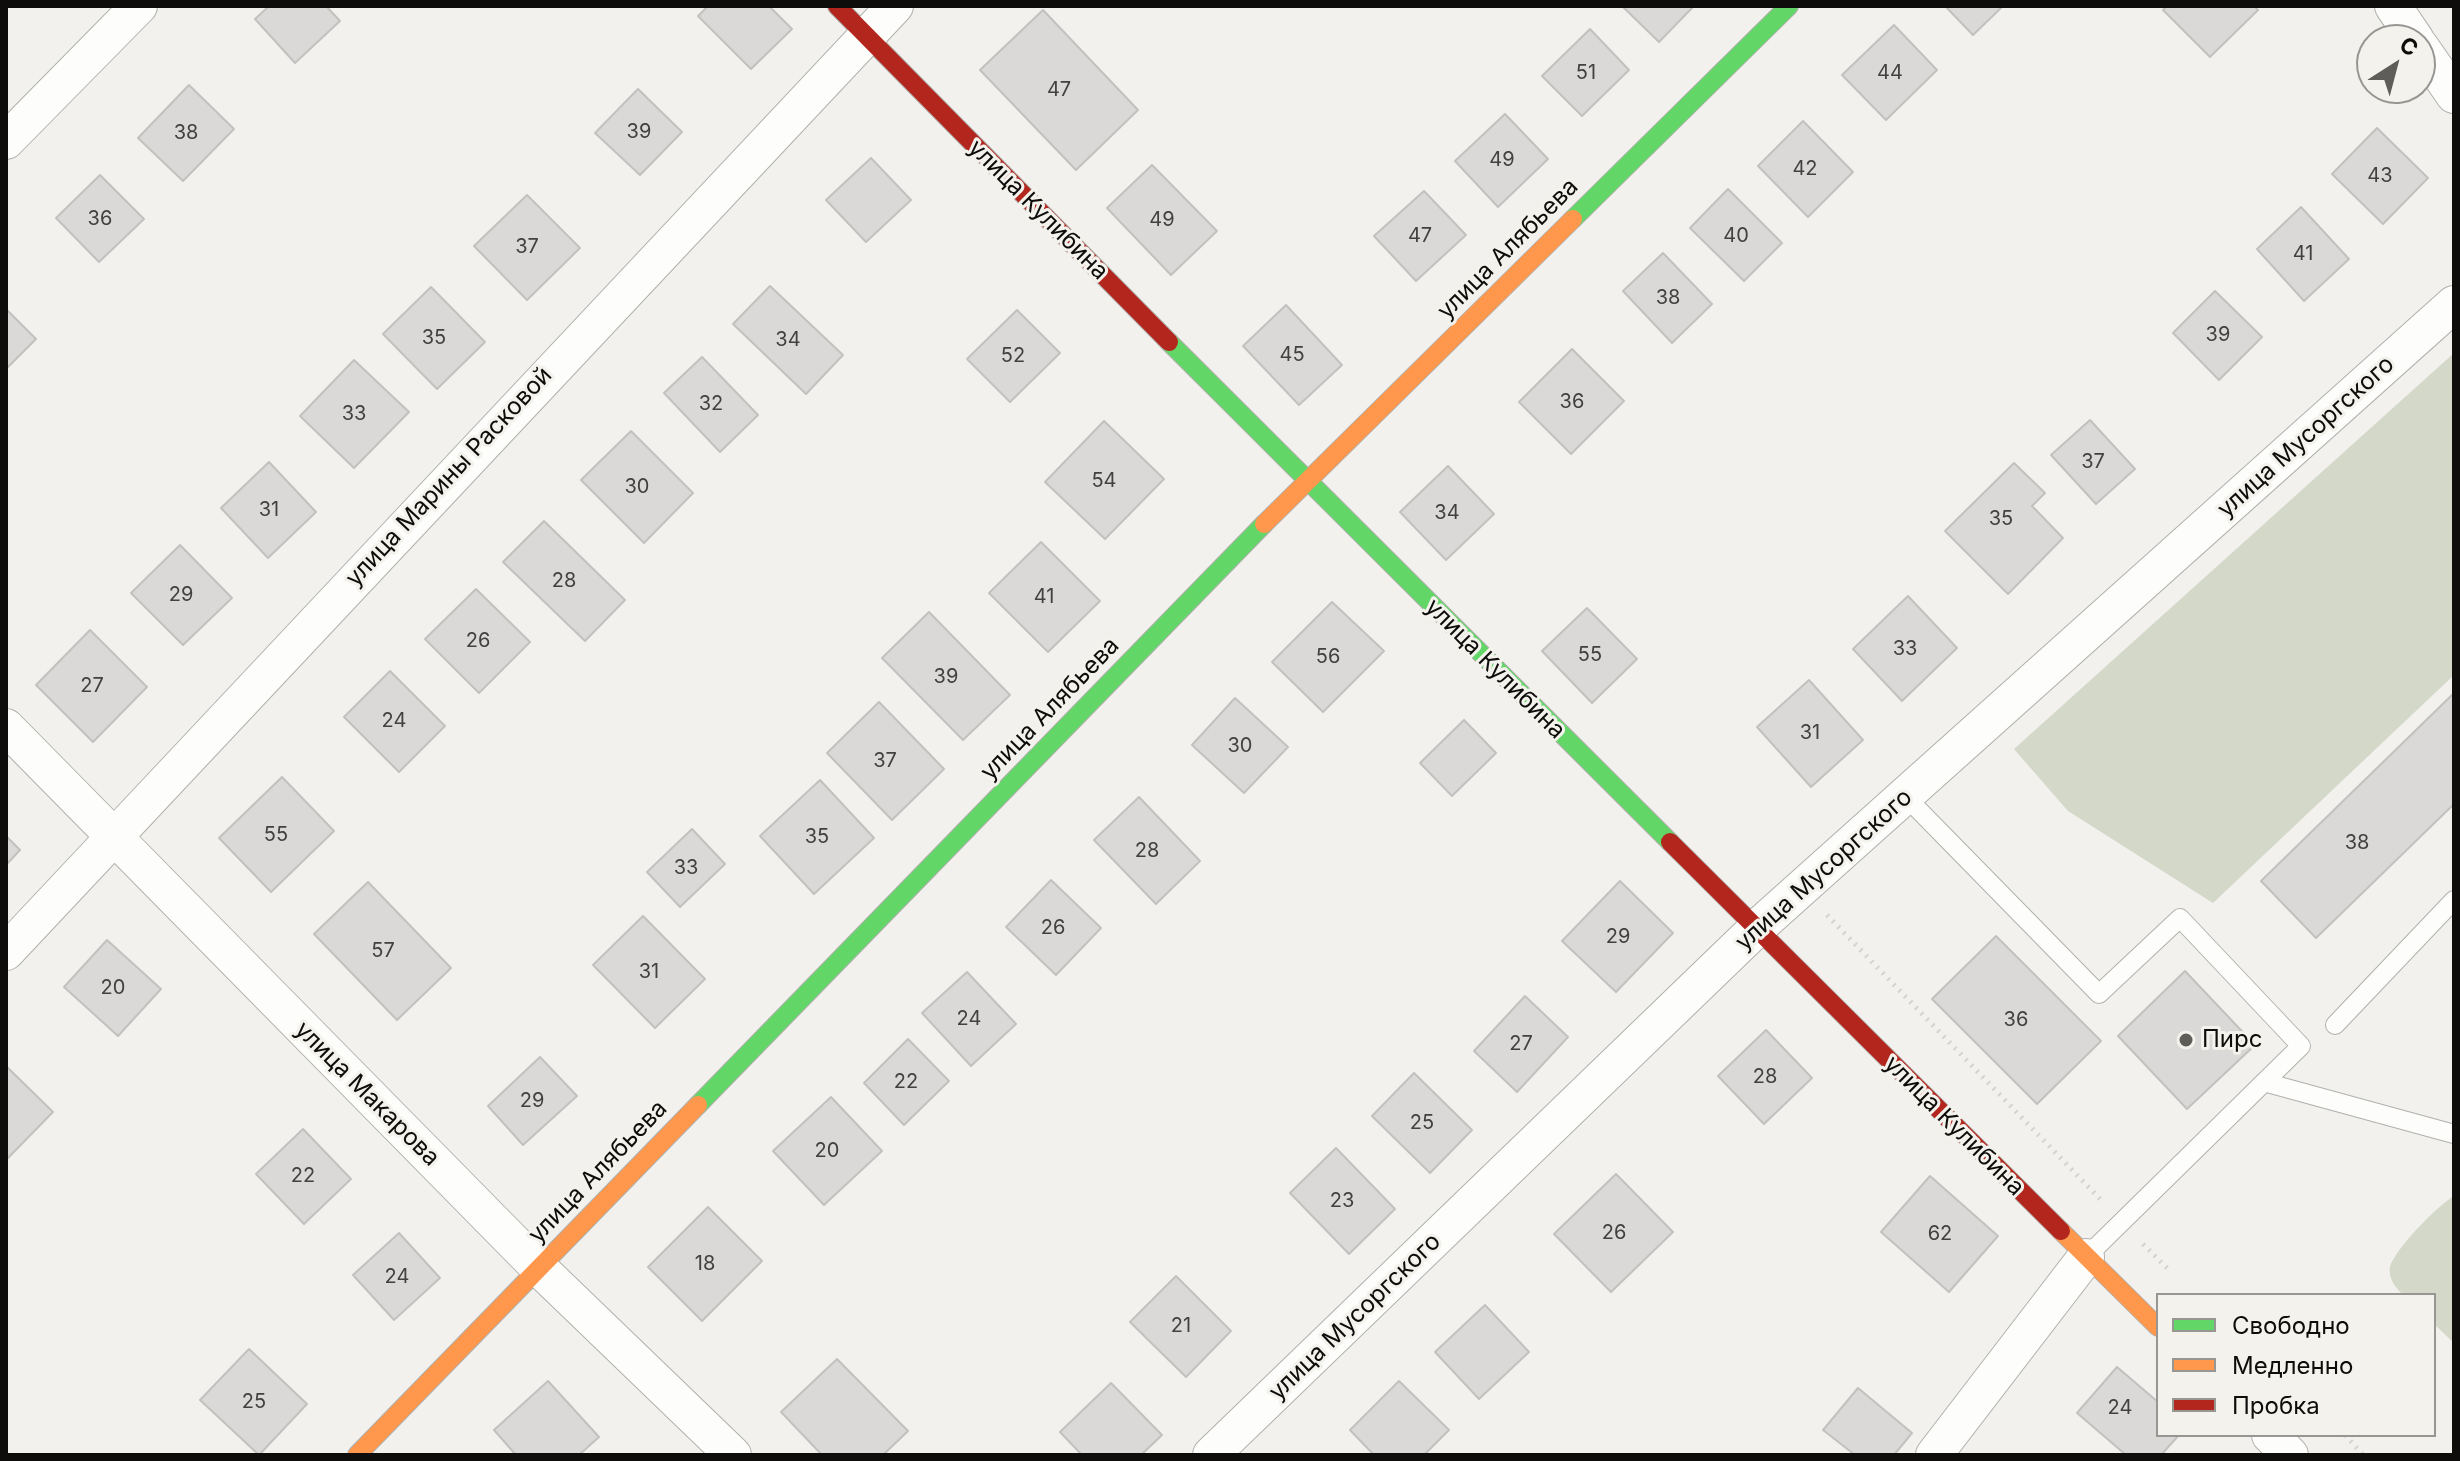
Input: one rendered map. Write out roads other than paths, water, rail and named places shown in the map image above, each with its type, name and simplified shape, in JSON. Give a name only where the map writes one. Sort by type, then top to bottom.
[{"type":"street","points":[[6,141],[139,6]]},
{"type":"street","name":"улица Кулибина","points":[[837,6],[1306,481],[2156,1325]]},
{"type":"street","name":"улица Марины Расковой","points":[[6,952],[112,835],[895,6]]},
{"type":"street","name":"улица Алябьева","points":[[357,1455],[1306,481],[1789,6]]},
{"type":"street","points":[[2393,6],[2405,24]]},
{"type":"street","points":[[2436,69],[2454,95]]},
{"type":"street","name":"улица Мусоргского","points":[[1211,1455],[1757,928],[2454,304]]},
{"type":"street","name":"улица Макарова","points":[[6,727],[538,1267],[733,1455]]},
{"type":"street","points":[[1934,1455],[2086,1257]]},
{"type":"street","points":[[2272,1437],[2290,1455]]},
{"type":"lane","points":[[1905,796],[2099,994],[2180,918],[2301,1046],[2086,1257]]},
{"type":"lane","points":[[2335,1025],[2454,900]]},
{"type":"lane","points":[[2264,1082],[2454,1134]]},
{"type":"place","name":"Пирс","points":[[2186,1040]]}]
